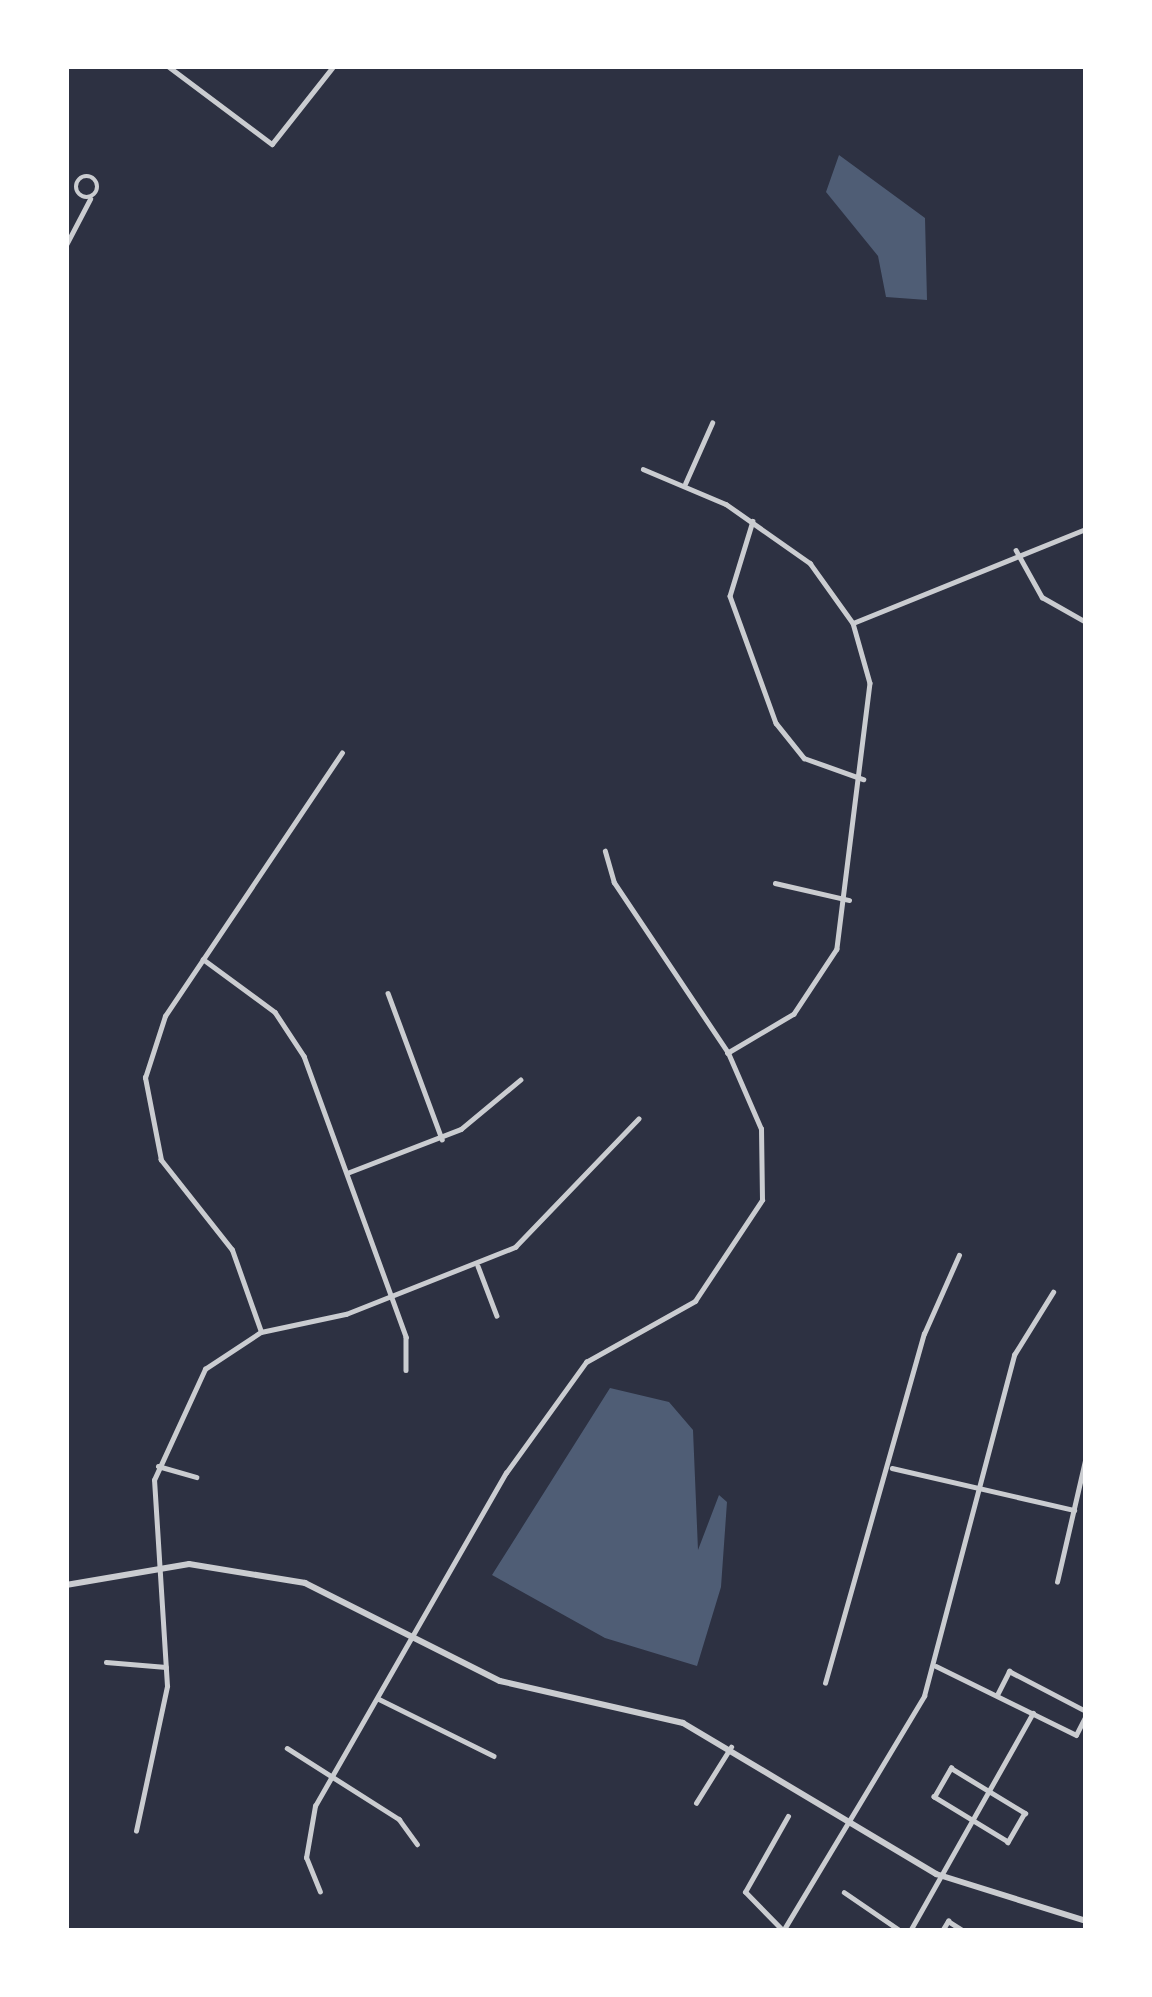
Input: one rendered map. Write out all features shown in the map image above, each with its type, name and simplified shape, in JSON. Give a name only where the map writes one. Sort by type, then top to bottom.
[{"type":"street","points":[[168,66],[272,143],[332,68]]},
{"type":"street","points":[[66,245],[90,198]]},
{"type":"street","points":[[685,484],[712,423]]},
{"type":"street","points":[[643,469],[685,484],[753,521],[810,563],[853,622],[871,701],[849,900],[811,997],[728,1053]]},
{"type":"street","points":[[753,521],[730,596],[776,723],[804,758],[864,779]]},
{"type":"street","points":[[853,622],[1016,550],[1086,530]]},
{"type":"street","points":[[1016,550],[1042,597],[1086,622]]},
{"type":"street","points":[[261,1332],[240,1265],[169,1174],[147,1115],[148,1056],[203,959],[342,753]]},
{"type":"street","points":[[320,1892],[307,1835],[330,1779],[574,1374],[686,1310],[755,1214],[766,1148],[728,1053],[614,883],[605,851]]},
{"type":"street","points":[[775,883],[849,900]]},
{"type":"street","points":[[203,959],[286,1025],[393,1298],[406,1370]]},
{"type":"street","points":[[388,993],[442,1138]]},
{"type":"street","points":[[347,1173],[442,1138],[520,1080]]},
{"type":"street","points":[[136,1831],[166,1667],[158,1565],[158,1466],[205,1369],[261,1332],[393,1298],[478,1266],[541,1227],[638,1119]]},
{"type":"street","points":[[825,1683],[924,1334],[959,1255]]},
{"type":"street","points":[[478,1266],[497,1316]]},
{"type":"street","points":[[788,1816],[744,1898],[783,1931],[853,1823],[936,1666],[1014,1355],[1053,1292]]},
{"type":"street","points":[[1057,1582],[1086,1456]]},
{"type":"street","points":[[158,1466],[196,1477]]},
{"type":"street","points":[[890,1467],[1074,1510]]},
{"type":"street","points":[[66,1585],[158,1565],[305,1582],[500,1681],[660,1714],[731,1747],[937,1874],[1004,1904],[1086,1921]]},
{"type":"street","points":[[106,1662],[166,1667]]},
{"type":"street","points":[[936,1666],[1076,1735],[1086,1713],[1009,1672],[997,1695]]},
{"type":"street","points":[[379,1700],[494,1756]]},
{"type":"street","points":[[910,1931],[937,1874],[1033,1713]]},
{"type":"street","points":[[696,1804],[731,1747]]},
{"type":"street","points":[[287,1748],[399,1819],[417,1844]]},
{"type":"street","points":[[951,1768],[988,1791],[1025,1814],[1008,1842],[934,1797],[951,1768]]},
{"type":"street","points":[[844,1892],[901,1931]]},
{"type":"street","points":[[942,1931],[948,1921],[964,1931]]},
{"type":"water","points":[[839,155],[925,218],[927,300],[886,297],[878,256],[826,192]]},
{"type":"water","points":[[610,1388],[669,1402],[693,1430],[698,1550],[719,1495],[727,1502],[721,1587],[697,1666],[605,1638],[492,1575]]}]
